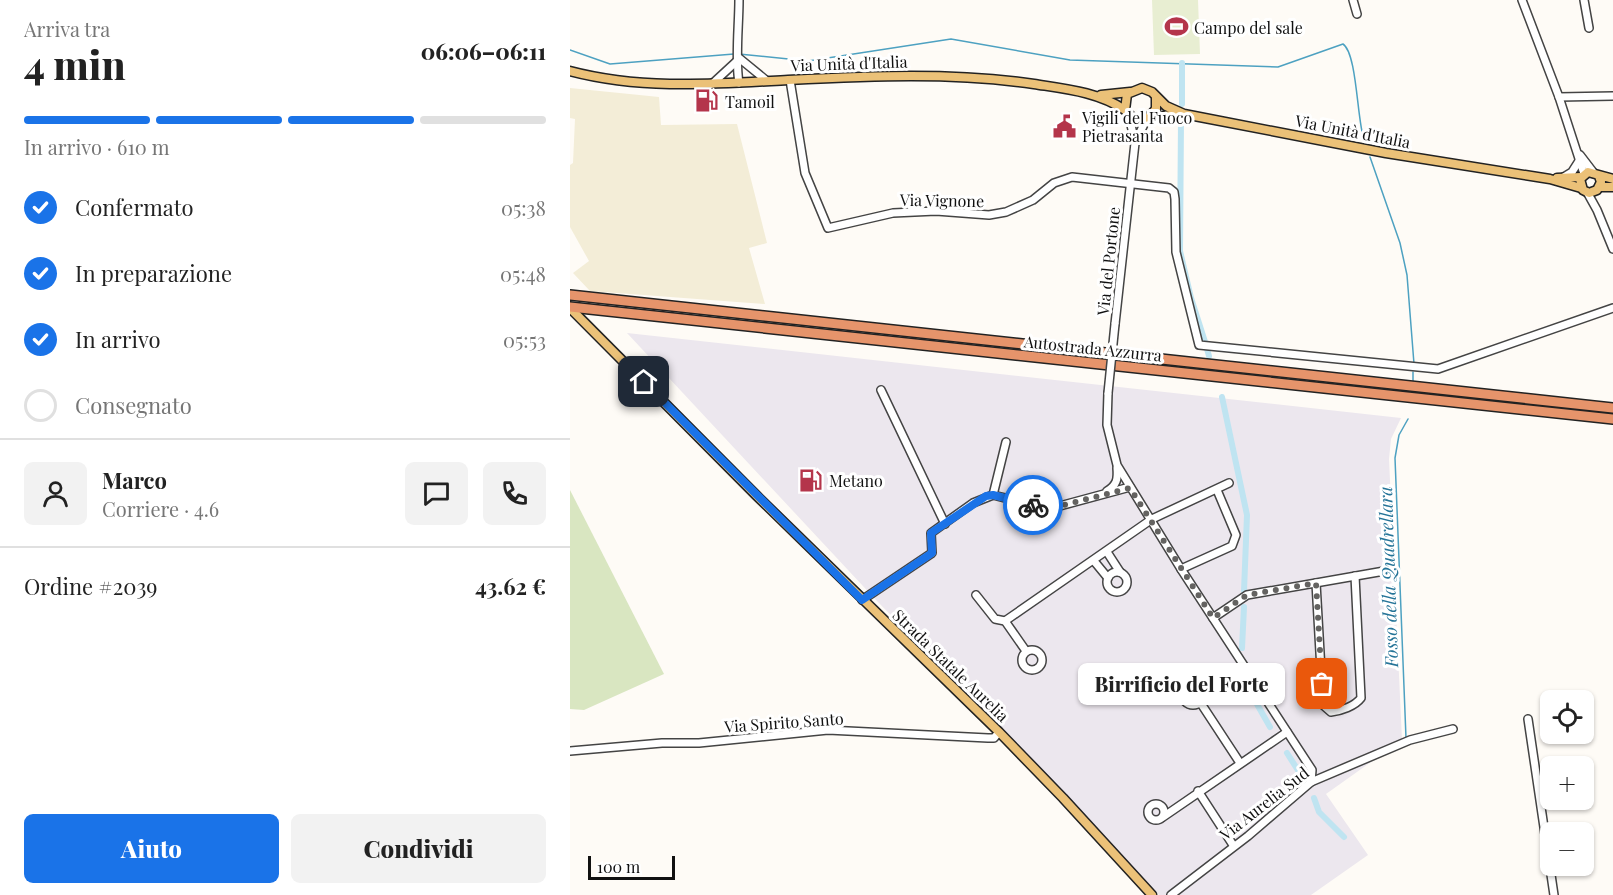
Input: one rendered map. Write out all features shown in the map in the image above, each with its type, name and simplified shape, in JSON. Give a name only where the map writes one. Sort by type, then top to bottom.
[{"type":"highway","name":"Autostrada Azzurra","points":[[570,296],[1613,408]]},
{"type":"highway","name":"Autostrada Azzurra","points":[[570,307],[1613,419]]},
{"type":"main road","name":"Via Unità d'Italia","points":[[570,71],[606,80],[646,84],[712,84],[945,75],[1010,80],[1098,95],[1127,113]]},
{"type":"main road","points":[[1098,95],[1130,92],[1139,88],[1146,89],[1156,98],[1156,109],[1148,119]]},
{"type":"main road","points":[[1130,92],[1124,100],[1127,113],[1135,120],[1167,114],[1184,114]]},
{"type":"main road","name":"Via Unità d'Italia","points":[[1156,98],[1166,106],[1184,114],[1386,153],[1550,179]]},
{"type":"main road","points":[[1550,179],[1589,175],[1613,179]]},
{"type":"main road","points":[[1584,190],[1589,175]]},
{"type":"main road","points":[[1589,175],[1599,189]]},
{"type":"main road","points":[[1550,179],[1584,190],[1613,187]]},
{"type":"main road","name":"Strada Statale Aurelia","points":[[570,307],[862,600],[999,732],[1064,798],[1152,895]]},
{"type":"street","points":[[739,0],[739,58],[742,70],[739,83]]},
{"type":"street","points":[[1353,0],[1357,14]]},
{"type":"street","points":[[1522,0],[1559,97],[1578,157],[1589,175]]},
{"type":"street","points":[[1584,0],[1589,28]]},
{"type":"street","points":[[739,58],[767,81]]},
{"type":"street","points":[[712,84],[739,58]]},
{"type":"street","name":"Via Vignone","points":[[790,80],[805,173],[828,228],[892,213],[936,212],[989,215],[1006,212],[1033,200],[1053,183],[1072,177],[1131,184]]},
{"type":"street","points":[[1559,97],[1613,96]]},
{"type":"street","points":[[1127,113],[1135,143]]},
{"type":"street","name":"Via del Portone","points":[[1148,119],[1135,143],[1108,393],[1107,425],[1117,465],[1130,488],[1312,770],[1311,782]]},
{"type":"street","points":[[1562,178],[1572,172],[1578,157]]},
{"type":"street","points":[[1131,184],[1169,188],[1174,192],[1175,246],[1199,345],[1438,369],[1613,308]]},
{"type":"street","points":[[1597,210],[1599,189]]},
{"type":"street","points":[[1584,190],[1597,210],[1613,249]]},
{"type":"street","points":[[881,390],[945,524]]},
{"type":"street","points":[[993,495],[1006,442]]},
{"type":"street","points":[[1097,497],[1114,487],[1118,478],[1117,465]]},
{"type":"street","points":[[1005,621],[1152,519],[1230,483]]},
{"type":"street","points":[[862,600],[932,553],[931,533],[973,503],[993,495],[1041,507],[1056,507],[1130,488]]},
{"type":"street","points":[[1181,569],[1232,546],[1236,535],[1217,490]]},
{"type":"street","points":[[1094,561],[1108,578],[1109,588],[1115,592],[1122,591],[1127,579],[1107,552]]},
{"type":"street","points":[[1213,618],[1247,595],[1390,570]]},
{"type":"street","points":[[1108,578],[1111,573],[1120,572]]},
{"type":"street","points":[[1316,583],[1323,705],[1331,712],[1338,712],[1357,703],[1361,698],[1355,576]]},
{"type":"street","points":[[976,595],[995,619],[1005,621],[1026,651]]},
{"type":"street","points":[[1200,702],[1240,763]]},
{"type":"street","points":[[1528,719],[1554,895]]},
{"type":"street","name":"Via Aurelia Sud","points":[[1171,895],[1233,844],[1248,836],[1311,782],[1410,740],[1453,729]]},
{"type":"street","name":"Via Spirito Santo","points":[[570,751],[662,743],[699,743],[828,730],[988,738],[994,738],[999,732]]},
{"type":"street","points":[[1163,817],[1287,732]]},
{"type":"street","points":[[1198,791],[1233,844]]},
{"type":"shaded area","points":[[570,88],[659,97],[661,125],[737,124],[767,243],[749,248],[765,304],[590,291],[573,273],[589,261],[570,227],[570,165],[573,163],[575,119],[570,118]]},
{"type":"shaded area","points":[[627,333],[1401,418],[1391,439],[1389,459],[1402,740],[1326,794],[1368,855],[1311,895],[1159,895],[1056,784],[876,600]]},
{"type":"green space","name":"Campo del sale","points":[[1152,0],[1198,0],[1200,54],[1154,55]]},
{"type":"green space","points":[[570,490],[664,674],[584,710],[570,709]]},
{"type":"waterway","name":"Fosso della Quadrellara","points":[[739,54],[808,61],[951,39],[1070,60],[1278,67],[1343,44],[1348,50],[1354,73],[1364,140]]},
{"type":"waterway","name":"Fosso della Quadrellara","points":[[570,50],[610,64],[734,54]]},
{"type":"waterway","points":[[1182,63],[1182,104]]},
{"type":"waterway","points":[[1181,120],[1180,251],[1191,298],[1205,342]]},
{"type":"waterway","name":"Fosso della Quadrellara","points":[[1370,157],[1400,243],[1407,275],[1414,364]]},
{"type":"waterway","points":[[1207,349],[1209,356]]},
{"type":"waterway","name":"Fosso della Quadrellara","points":[[1413,372],[1413,381]]},
{"type":"waterway","points":[[1222,397],[1247,515],[1244,591]]},
{"type":"waterway","name":"Fosso della Quadrellara","points":[[1406,738],[1395,458],[1399,435],[1408,419]]},
{"type":"waterway","points":[[1242,648],[1244,607]]},
{"type":"waterway","points":[[1241,676],[1270,727]]},
{"type":"waterway","points":[[1287,753],[1301,775]]},
{"type":"waterway","points":[[1314,798],[1319,812],[1344,837]]},
{"type":"way so far","points":[[1033,505],[1056,507],[1130,488],[1152,519],[1213,618],[1247,595],[1316,583],[1322,684]]},
{"type":"place","name":"Campo del sale","points":[[1176,27]]},
{"type":"place","name":"Tamoil","points":[[707,101]]},
{"type":"place","name":"Vigili del Fuoco Pietrasanta","points":[[1064,126]]},
{"type":"place","name":"Metano","points":[[811,480]]},
{"type":"place","name":"Birrificio del Forte","points":[[1322,684]]},
{"type":"route","points":[[644,382],[862,600],[932,553],[931,533],[973,503],[993,495],[1033,505]]}]
